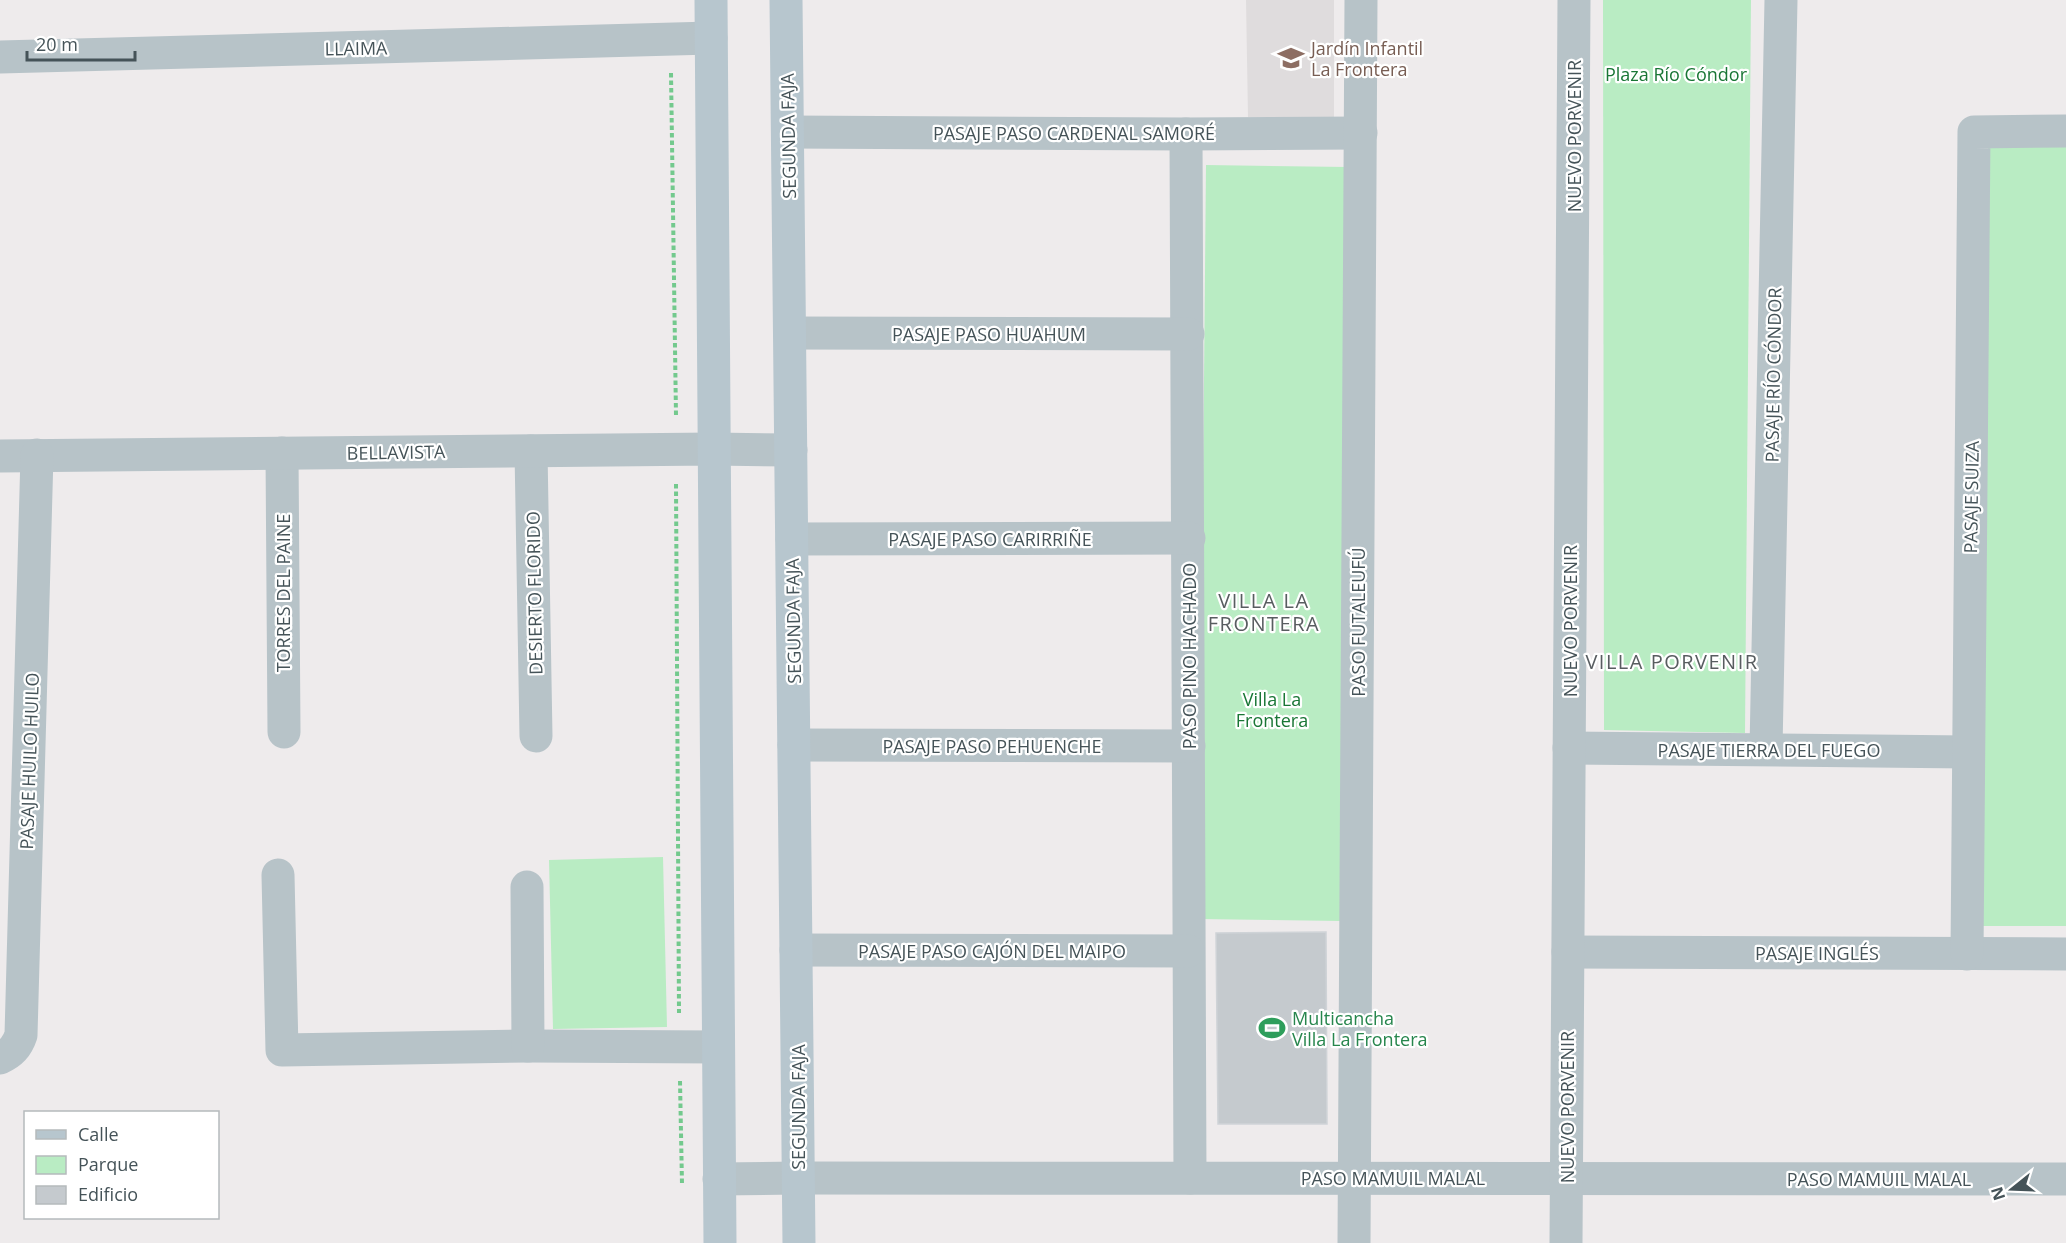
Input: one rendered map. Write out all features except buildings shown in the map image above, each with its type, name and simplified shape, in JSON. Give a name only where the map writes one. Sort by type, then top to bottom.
[{"type":"main road","points":[[711,0],[720,1243]]},
{"type":"main road","name":"SEGUNDA FAJA","points":[[786,0],[799,1243]]},
{"type":"street","name":"PASO FUTALEUFÚ","points":[[1354,1243],[1361,0]]},
{"type":"street","name":"NUEVO PORVENIR","points":[[1566,1243],[1575,0]]},
{"type":"street","name":"PASAJE RÍO CÓNDOR","points":[[1766,749],[1781,0]]},
{"type":"street","name":"LLAIMA","points":[[0,57],[711,38]]},
{"type":"street","name":"PASAJE SUIZA","points":[[1966,954],[1974,132],[2066,131]]},
{"type":"street","name":"PASAJE PASO CARDENAL SAMORÉ","points":[[788,132],[1361,133]]},
{"type":"street","name":"PASO PINO HACHADO","points":[[1186,134],[1190,1178]]},
{"type":"street","name":"PASAJE PASO HUAHUM","points":[[790,333],[1188,334]]},
{"type":"street","name":"BELLAVISTA","points":[[0,456],[676,449],[791,450]]},
{"type":"street","name":"DESIERTO FLORIDO","points":[[531,451],[536,736]]},
{"type":"street","name":"TORRES DEL PAINE","points":[[282,453],[284,732]]},
{"type":"street","name":"PASAJE HUILO HUILO","points":[[0,1058],[12,1051],[21,1035],[37,455]]},
{"type":"street","name":"PASAJE PASO CARIRRIÑE","points":[[792,539],[1189,538]]},
{"type":"street","name":"PASAJE PASO PEHUENCHE","points":[[794,746],[1189,746]]},
{"type":"street","name":"PASAJE TIERRA DEL FUEGO","points":[[1569,748],[1968,752]]},
{"type":"street","points":[[278,875],[282,1050],[528,1046],[718,1047]]},
{"type":"street","points":[[527,887],[528,1046]]},
{"type":"street","name":"PASAJE PASO CAJÓN DEL MAIPO","points":[[796,950],[1188,951]]},
{"type":"street","name":"PASAJE INGLÉS","points":[[1568,952],[2066,954]]},
{"type":"street","name":"PASO MAMUIL MALAL","points":[[719,1179],[2066,1179]]},
{"type":"path","points":[[670,40],[682,1185]]},
{"type":"shaded area","name":"Jardín Infantil La Frontera","points":[[1246,0],[1334,0],[1334,120],[1248,117]]},
{"type":"green space","name":"Plaza Río Cóndor","points":[[1603,0],[1751,0],[1745,733],[1604,730]]},
{"type":"green space","points":[[1988,147],[2066,147],[2066,926],[1982,926]]},
{"type":"green space","name":"Villa La Frontera","points":[[1206,165],[1348,167],[1341,921],[1199,919]]},
{"type":"green space","points":[[663,857],[667,1027],[553,1029],[549,860]]},
{"type":"place","name":"Jardín Infantil La Frontera","points":[[1291,58]]},
{"type":"place","name":"Multicancha Villa La Frontera","points":[[1272,1028]]},
{"type":"district","name":"VILLA LA FRONTERA","points":[[1264,612]]},
{"type":"district","name":"VILLA PORVENIR","points":[[1672,661]]}]
